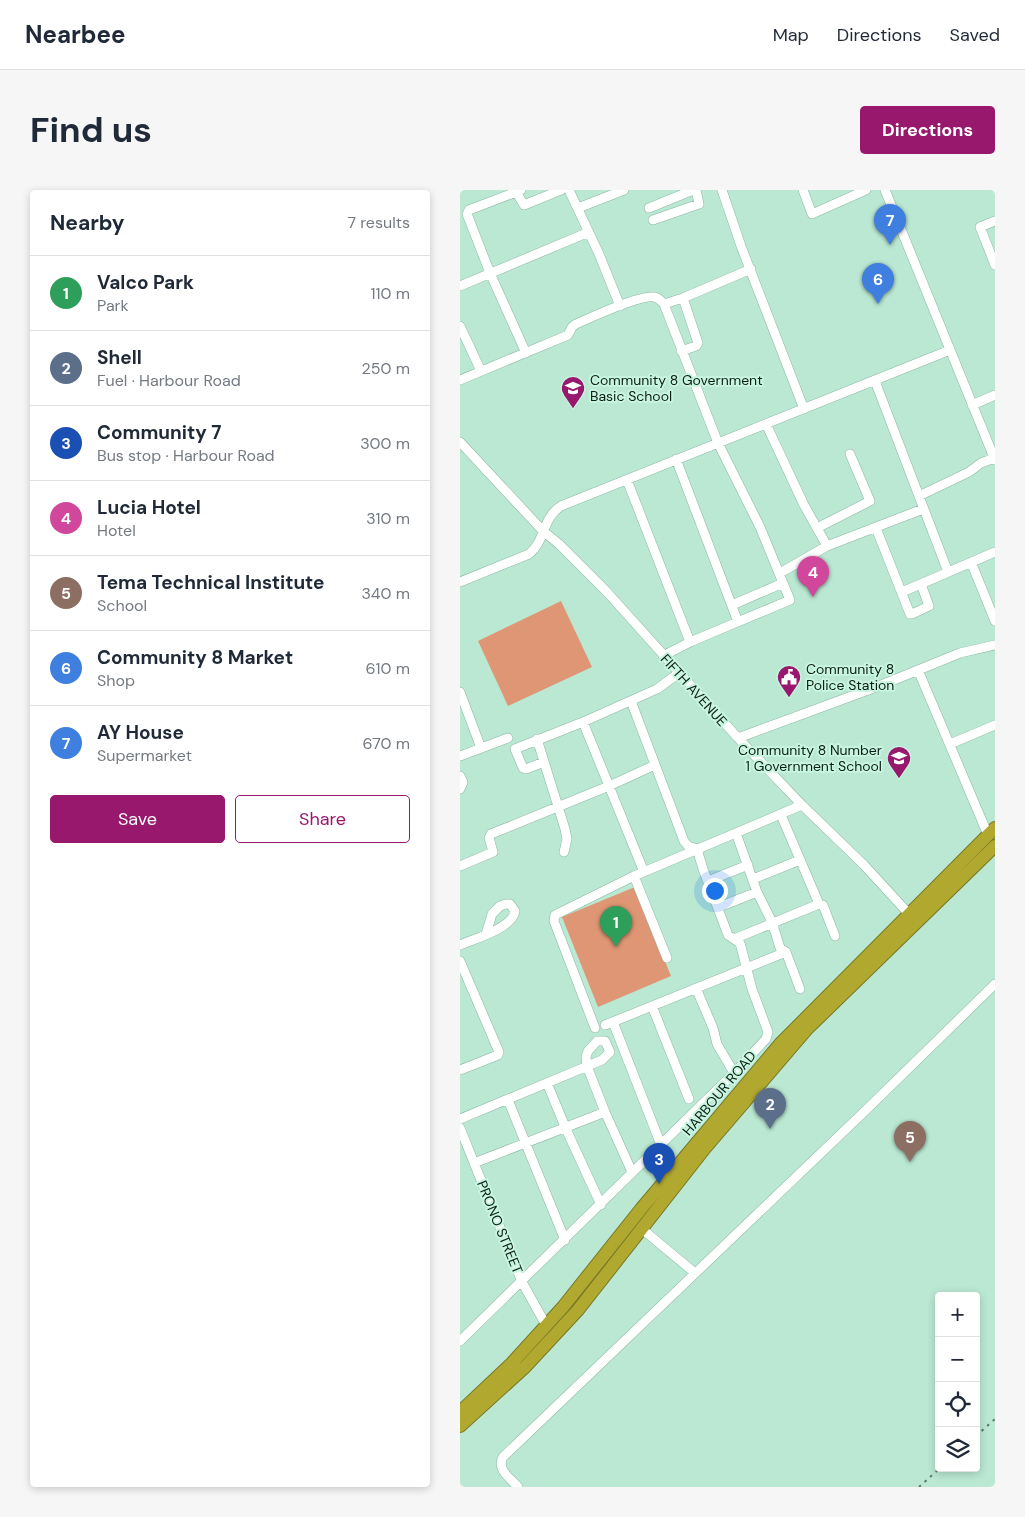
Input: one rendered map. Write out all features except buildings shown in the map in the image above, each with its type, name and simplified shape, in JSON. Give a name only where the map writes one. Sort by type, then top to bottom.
[{"type":"highway","name":"HARBOUR ROAD","points":[[460,1412],[512,1362],[563,1307],[641,1209],[780,1044],[908,914],[993,836]]},
{"type":"highway","name":"HARBOUR ROAD","points":[[460,1426],[526,1367],[578,1310],[705,1148],[807,1029],[993,836]]},
{"type":"street","points":[[526,353],[490,273],[467,212],[519,191],[524,205],[561,190]]},
{"type":"street","points":[[569,190],[620,306]]},
{"type":"street","points":[[578,208],[624,190]]},
{"type":"street","points":[[649,208],[674,193],[694,190],[699,204],[653,220]]},
{"type":"street","points":[[722,190],[804,410]]},
{"type":"street","points":[[803,190],[812,214],[866,190]]},
{"type":"street","points":[[885,190],[994,459],[981,463],[969,472],[919,496]]},
{"type":"street","points":[[995,221],[980,227],[995,265]]},
{"type":"street","points":[[460,286],[589,232]]},
{"type":"street","points":[[664,304],[684,298],[751,269]]},
{"type":"street","points":[[460,380],[568,335],[576,324],[620,306],[654,297],[660,299],[664,304],[718,443],[760,527],[790,598],[788,601],[690,642],[663,656]]},
{"type":"street","points":[[681,351],[696,346],[698,343],[684,298]]},
{"type":"street","points":[[460,326],[481,371]]},
{"type":"street","points":[[460,582],[529,554],[538,544],[549,517],[560,506],[950,350]]},
{"type":"street","points":[[875,381],[948,572]]},
{"type":"street","points":[[972,405],[995,395]]},
{"type":"street","points":[[766,424],[816,528],[827,546]]},
{"type":"street","name":"FIFTH AVENUE","points":[[460,442],[543,531],[559,544],[607,592],[738,738],[802,805],[864,865],[908,914]]},
{"type":"street","points":[[816,528],[870,501],[850,454]]},
{"type":"street","points":[[676,459],[738,622]]},
{"type":"street","points":[[627,480],[690,642]]},
{"type":"street","points":[[780,573],[827,546],[924,509]]},
{"type":"street","points":[[876,528],[910,614],[929,606],[921,584]]},
{"type":"street","points":[[902,592],[995,552]]},
{"type":"street","points":[[971,562],[995,620]]},
{"type":"street","points":[[732,605],[783,583]]},
{"type":"street","points":[[738,738],[960,653],[995,645]]},
{"type":"street","points":[[918,670],[993,836]]},
{"type":"street","points":[[544,762],[524,769],[514,750],[516,747],[583,722],[631,701],[663,686],[679,673]]},
{"type":"street","points":[[460,692],[462,702],[482,748]]},
{"type":"street","points":[[631,701],[684,841],[688,846],[697,849]]},
{"type":"street","points":[[583,722],[644,872]]},
{"type":"street","points":[[950,744],[995,725]]},
{"type":"street","points":[[460,756],[508,738]]},
{"type":"street","points":[[537,739],[559,806],[567,840],[564,852]]},
{"type":"street","points":[[460,866],[494,852],[489,838],[490,835],[655,765]]},
{"type":"street","points":[[460,776],[463,782],[460,789]]},
{"type":"street","points":[[595,1028],[554,917],[558,912],[634,876],[802,805]]},
{"type":"street","points":[[781,815],[819,904],[823,905],[835,936]]},
{"type":"street","points":[[736,833],[757,892],[772,922],[780,948],[786,952],[800,989]]},
{"type":"street","points":[[461,1336],[522,1282],[766,1039],[768,1034],[752,990],[740,943],[728,936],[697,849]]},
{"type":"street","points":[[753,879],[800,860]]},
{"type":"street","points":[[708,881],[748,865]]},
{"type":"street","points":[[634,876],[667,958]]},
{"type":"street","points":[[718,907],[757,892]]},
{"type":"street","points":[[734,939],[819,904]]},
{"type":"street","points":[[460,944],[486,934]]},
{"type":"street","points":[[661,1145],[609,1023],[786,952]]},
{"type":"street","points":[[460,960],[499,1052],[498,1055],[460,1070]]},
{"type":"street","points":[[518,1487],[501,1468],[503,1457],[995,984]]},
{"type":"street","points":[[696,988],[717,1044],[734,1072]]},
{"type":"street","points":[[652,1006],[689,1099]]},
{"type":"street","points":[[460,1120],[587,1066],[632,1172]]},
{"type":"street","points":[[547,1083],[601,1204]]},
{"type":"street","points":[[508,1100],[565,1240]]},
{"type":"street","points":[[474,1163],[566,1129],[605,1112]]},
{"type":"street","name":"PRONO STREET","points":[[460,1128],[522,1282],[546,1325]]},
{"type":"street","points":[[642,1229],[695,1273]]},
{"type":"shaded area","points":[[561,601],[592,667],[508,706],[478,641]]},
{"type":"shaded area","points":[[635,887],[671,976],[598,1007],[562,917]]},
{"type":"railway","points":[[980,1432],[995,1419]]},
{"type":"railway","points":[[919,1487],[936,1472]]},
{"type":"place","name":"AY House","points":[[890,245]]},
{"type":"place","name":"Community 8 Market","points":[[878,304]]},
{"type":"place","name":"Community 8 Government Basic School","points":[[573,409]]},
{"type":"place","name":"Lucia Hotel","points":[[813,597]]},
{"type":"place","name":"Community 8 Police Station","points":[[789,698]]},
{"type":"place","name":"Community 8 Number 1 Government School","points":[[899,779]]},
{"type":"place","name":"Valco Park","points":[[616,947]]},
{"type":"place","name":"Shell","points":[[770,1129]]},
{"type":"place","name":"Tema Technical Institute","points":[[910,1162]]},
{"type":"place","name":"Community 7","points":[[659,1184]]}]
